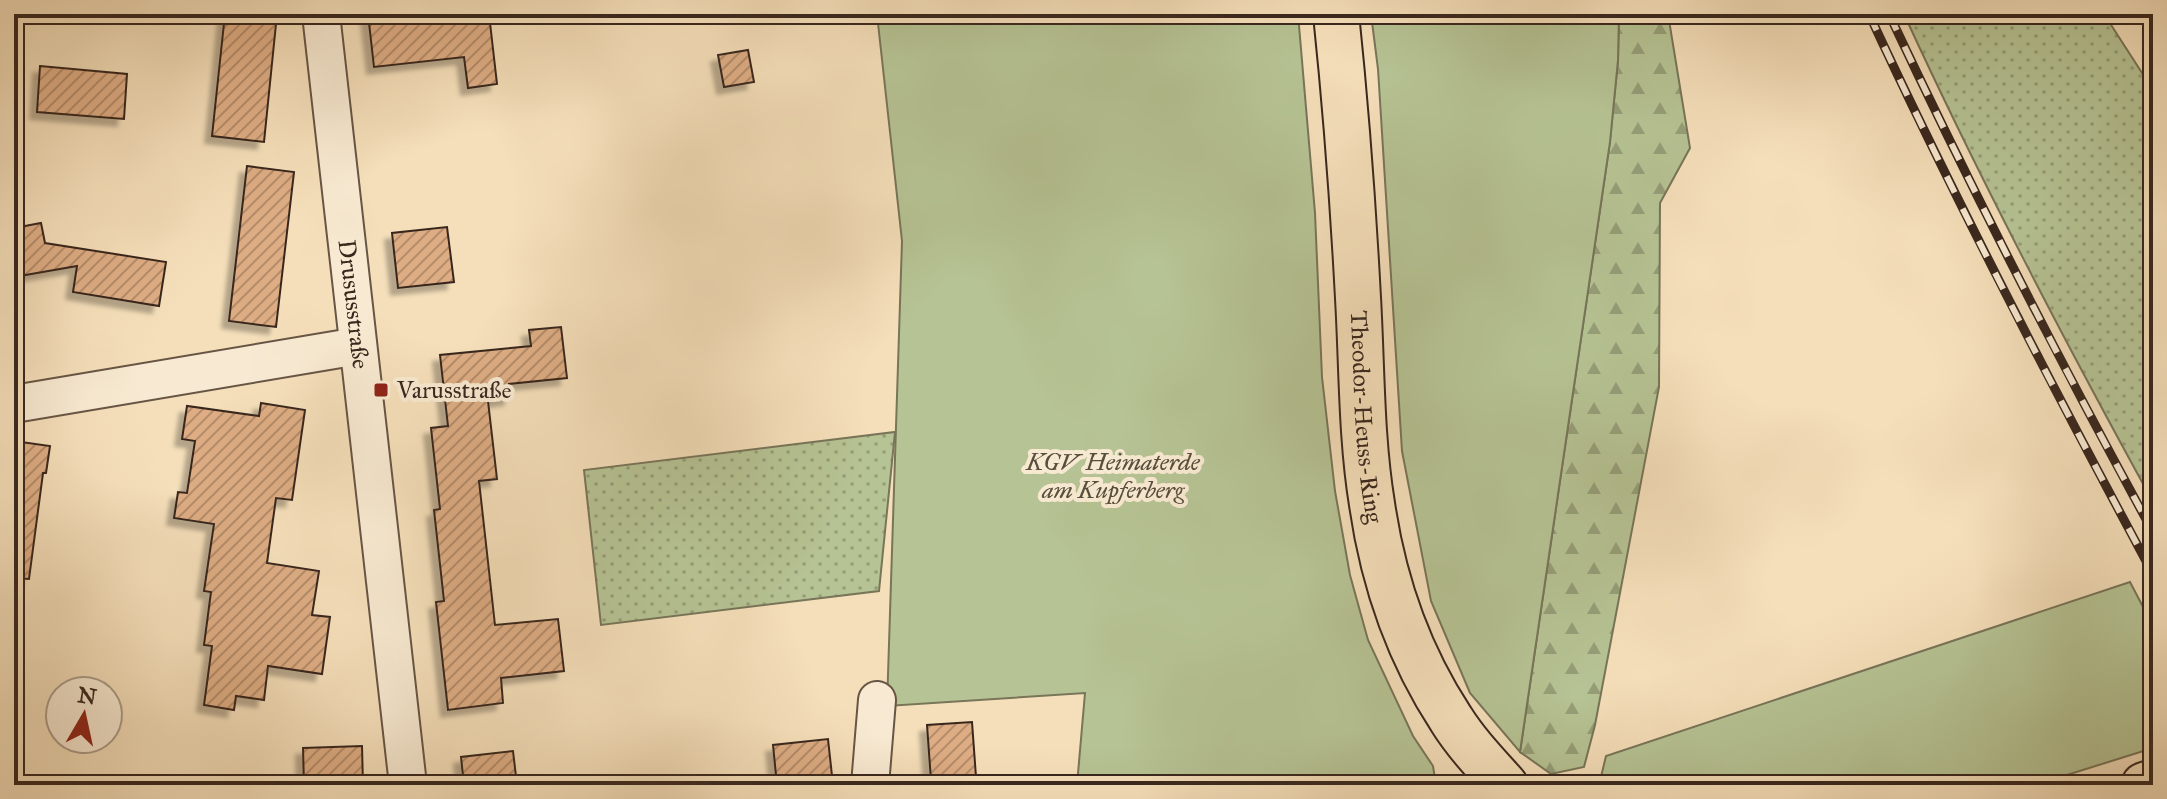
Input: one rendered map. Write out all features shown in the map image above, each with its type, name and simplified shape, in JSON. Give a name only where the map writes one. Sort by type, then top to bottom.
[{"type":"main road","name":"Theodor-Heuss-Ring","points":[[1336,14],[1354,225],[1366,455],[1378,540],[1399,615],[1431,686],[1468,743],[1505,785]]},
{"type":"main road","points":[[2144,785],[2153,782]]},
{"type":"street","name":"Drususstraße","points":[[321,14],[408,785]]},
{"type":"street","points":[[14,404],[358,346]]},
{"type":"street","points":[[870,785],[877,700]]},
{"type":"green space","name":"KGV Heimaterde am Kupferberg","points":[[877,14],[1298,14],[1315,213],[1322,377],[1335,491],[1350,575],[1368,640],[1413,736],[1433,766],[1436,785],[1077,785],[1085,693],[887,706],[902,241]]},
{"type":"green space","points":[[1371,14],[1619,14],[1610,142],[1520,752],[1470,693],[1431,601],[1402,451],[1378,69]]},
{"type":"green space","points":[[1619,14],[1668,14],[1690,148],[1660,203],[1659,387],[1595,725],[1584,767],[1551,774],[1520,752],[1610,142]]},
{"type":"green space","points":[[1904,14],[2104,14],[2153,90],[2153,502],[2024,260]]},
{"type":"green space","points":[[895,432],[879,591],[601,625],[584,470]]},
{"type":"green space","points":[[2130,582],[2153,626],[2153,748],[2035,785],[1599,785],[1606,756]]},
{"type":"building","points":[[225,14],[277,14],[264,142],[212,136]]},
{"type":"building","points":[[368,14],[489,14],[497,84],[468,88],[464,57],[374,67]]},
{"type":"building","points":[[748,50],[754,82],[724,87],[718,55]]},
{"type":"building","points":[[40,66],[127,74],[124,119],[37,112]]},
{"type":"building","points":[[247,166],[294,172],[276,327],[229,321]]},
{"type":"building","points":[[41,223],[45,243],[166,262],[159,306],[73,292],[77,266],[14,277],[14,228]]},
{"type":"building","points":[[447,227],[454,282],[398,288],[392,233]]},
{"type":"building","points":[[561,327],[567,378],[509,384],[511,398],[488,401],[497,479],[479,481],[495,625],[558,619],[564,671],[501,678],[503,703],[448,710],[436,602],[444,601],[434,510],[440,509],[431,428],[448,426],[440,355],[531,346],[529,330]]},
{"type":"building","points":[[261,403],[305,410],[292,500],[276,498],[267,563],[319,571],[312,615],[330,617],[322,674],[268,666],[264,700],[236,696],[234,710],[204,705],[212,646],[204,645],[211,592],[204,591],[214,524],[174,518],[178,492],[187,493],[195,441],[182,439],[187,406],[259,416]]},
{"type":"building","points":[[14,441],[50,446],[46,473],[43,473],[29,579],[14,578]]},
{"type":"building","points":[[972,722],[976,777],[931,780],[927,725]]},
{"type":"building","points":[[828,739],[833,785],[777,785],[773,745]]},
{"type":"building","points":[[362,746],[363,785],[304,785],[303,748]]},
{"type":"building","points":[[513,751],[517,785],[464,785],[461,757]]},
{"type":"railway","points":[[1869,14],[2007,296],[2153,574]]},
{"type":"railway","points":[[1889,14],[2017,275],[2153,532]]},
{"type":"railway","points":[[2141,14],[2153,32]]},
{"type":"place","name":"Varusstraße","points":[[381,390]]}]
